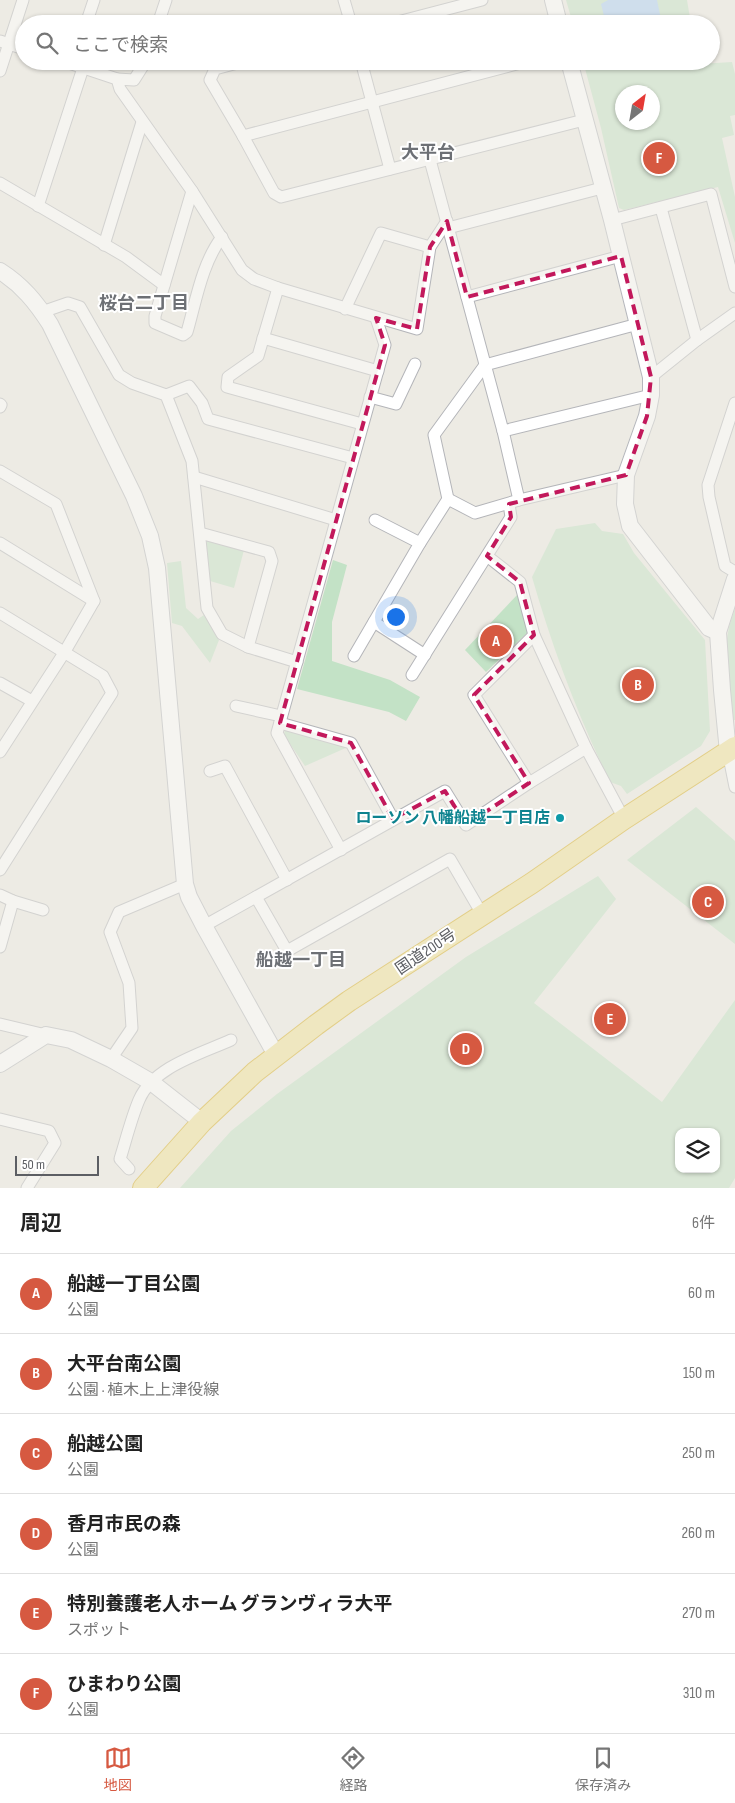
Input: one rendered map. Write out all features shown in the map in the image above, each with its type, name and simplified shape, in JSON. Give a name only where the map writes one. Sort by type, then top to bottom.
[{"type":"highway","name":"国道200号","points":[[143,1188],[202,1122],[276,1055],[349,1001],[532,883],[624,819],[732,750]]},
{"type":"street","points":[[17,15],[23,0]]},
{"type":"street","points":[[89,15],[94,0]]},
{"type":"street","points":[[161,15],[166,0]]},
{"type":"street","points":[[344,0],[348,15]]},
{"type":"street","points":[[424,15],[482,0]]},
{"type":"street","points":[[553,0],[557,15]]},
{"type":"street","points":[[0,71],[5,43],[15,19]]},
{"type":"street","points":[[38,206],[72,70]]},
{"type":"street","points":[[91,70],[117,79],[134,80],[140,70]]},
{"type":"street","points":[[215,70],[210,80],[274,193],[281,197],[584,120]]},
{"type":"street","points":[[363,70],[390,169]]},
{"type":"street","points":[[243,136],[494,70]]},
{"type":"street","points":[[571,70],[652,377],[647,416],[626,475],[625,504],[630,526],[709,628],[718,632]]},
{"type":"street","points":[[117,79],[120,89],[192,191],[242,270],[254,280],[417,329],[430,247],[448,224],[602,188]]},
{"type":"street","points":[[104,245],[142,122]]},
{"type":"street","points":[[412,675],[511,517],[514,502],[503,431],[430,160]]},
{"type":"street","points":[[0,183],[126,257],[164,285]]},
{"type":"street","points":[[192,191],[154,323],[183,335],[187,332],[204,272],[222,237]]},
{"type":"street","points":[[612,220],[710,194],[735,287]]},
{"type":"street","points":[[661,208],[697,340]]},
{"type":"street","points":[[346,309],[381,233],[430,247]]},
{"type":"street","points":[[467,297],[621,256]]},
{"type":"street","points":[[0,270],[33,298],[50,324],[130,487],[150,536],[157,568],[185,884],[189,897],[204,926],[276,1055]]},
{"type":"street","points":[[278,288],[258,356],[228,377],[227,387],[362,424]]},
{"type":"street","points":[[42,312],[68,303],[80,307],[119,375],[132,383],[166,395],[189,386],[202,403],[208,419],[353,458]]},
{"type":"street","points":[[652,377],[697,340],[735,313]]},
{"type":"street","points":[[340,850],[277,734],[385,345],[376,318]]},
{"type":"street","points":[[354,656],[448,499],[434,435],[485,365],[638,324]]},
{"type":"street","points":[[263,338],[378,371]]},
{"type":"street","points":[[370,397],[396,404],[415,364]]},
{"type":"street","points":[[166,395],[192,462],[207,608],[222,634],[248,647],[297,662]]},
{"type":"street","points":[[503,431],[651,395]]},
{"type":"street","points":[[735,403],[708,485],[708,497],[725,566],[735,572]]},
{"type":"street","points":[[0,471],[56,504],[94,601]]},
{"type":"street","points":[[448,499],[475,513],[626,475]]},
{"type":"street","points":[[194,477],[336,520]]},
{"type":"street","points":[[375,520],[420,543]]},
{"type":"street","points":[[200,533],[269,552],[272,561],[248,647]]},
{"type":"street","points":[[0,543],[94,601]]},
{"type":"street","points":[[487,556],[520,582],[534,635],[586,748],[624,819]]},
{"type":"street","points":[[735,579],[718,632],[722,690],[732,750],[735,787]]},
{"type":"street","points":[[0,752],[64,653],[94,601]]},
{"type":"street","points":[[0,613],[103,676],[112,693],[0,870]]},
{"type":"street","points":[[374,622],[425,655]]},
{"type":"street","points":[[529,783],[474,695],[534,635]]},
{"type":"street","points":[[0,683],[32,702]]},
{"type":"street","points":[[236,706],[351,743],[392,819]]},
{"type":"street","points":[[204,926],[445,791],[466,826],[529,783],[586,748]]},
{"type":"street","points":[[210,771],[225,766],[287,880]]},
{"type":"street","points":[[256,898],[287,952],[450,860],[482,914]]},
{"type":"street","points":[[111,1059],[132,1028],[129,983],[110,932],[119,912],[185,884]]},
{"type":"street","points":[[0,895],[43,910]]},
{"type":"street","points":[[0,947],[13,901]]},
{"type":"street","points":[[0,1024],[71,1040],[111,1059],[151,1082],[202,1122]]},
{"type":"street","points":[[0,1064],[46,1035]]},
{"type":"street","points":[[130,1169],[120,1159],[140,1099],[151,1082],[165,1070],[231,1040]]},
{"type":"street","points":[[0,1119],[49,1131],[55,1143],[27,1188]]},
{"type":"highlighted area","points":[[447,221],[467,297],[621,256],[651,377],[647,416],[626,475],[509,504],[511,517],[487,556],[520,582],[534,635],[474,695],[529,783],[466,825],[445,791],[393,819],[351,743],[280,723],[385,345],[376,318],[417,329],[430,247]]},
{"type":"green space","points":[[566,0],[687,0],[690,15],[570,15]]},
{"type":"green space","points":[[732,62],[735,74],[735,115],[730,116],[734,135],[722,138],[735,197],[735,243],[718,187],[624,210],[619,208],[585,70],[720,70],[720,63]]},
{"type":"green space","points":[[595,523],[602,531],[623,534],[634,553],[705,640],[710,731],[701,746],[627,794],[621,786],[610,782],[587,732],[557,655],[532,577],[556,529]]},
{"type":"green space","points":[[206,539],[244,550],[234,588],[210,581]]},
{"type":"green space","points":[[333,560],[347,565],[332,622],[332,661],[390,680],[420,697],[406,721],[389,712],[297,689]]},
{"type":"green space","points":[[181,561],[186,608],[198,619],[204,615],[219,640],[210,663],[182,626],[172,623],[167,563]]},
{"type":"green space","points":[[518,594],[528,632],[486,672],[465,650]]},
{"type":"green space","points":[[735,608],[735,720],[730,720],[725,650]]},
{"type":"green space","points":[[285,729],[348,747],[305,766],[284,735]]},
{"type":"green space","points":[[696,807],[735,841],[735,944],[627,860]]},
{"type":"green space","points":[[598,876],[616,899],[534,1003],[662,1102],[735,1000],[735,1178],[729,1188],[180,1188],[231,1131],[277,1094],[466,957]]},
{"type":"water","points":[[608,0],[657,0],[660,15],[604,15],[601,4]]},
{"type":"place","name":"ひまわり公園","points":[[659,158]]},
{"type":"place","name":"船越一丁目公園","points":[[496,641]]},
{"type":"place","name":"大平台南公園","points":[[638,685]]},
{"type":"place","name":"ローソン 八幡船越一丁目店","points":[[560,818]]},
{"type":"place","name":"船越公園","points":[[708,902]]},
{"type":"place","name":"特別養護老人ホーム グランヴィラ大平","points":[[610,1019]]},
{"type":"place","name":"香月市民の森","points":[[466,1049]]},
{"type":"district","name":"大平台","points":[[428,152]]},
{"type":"district","name":"桜台二丁目","points":[[144,303]]},
{"type":"district","name":"船越一丁目","points":[[301,960]]}]
